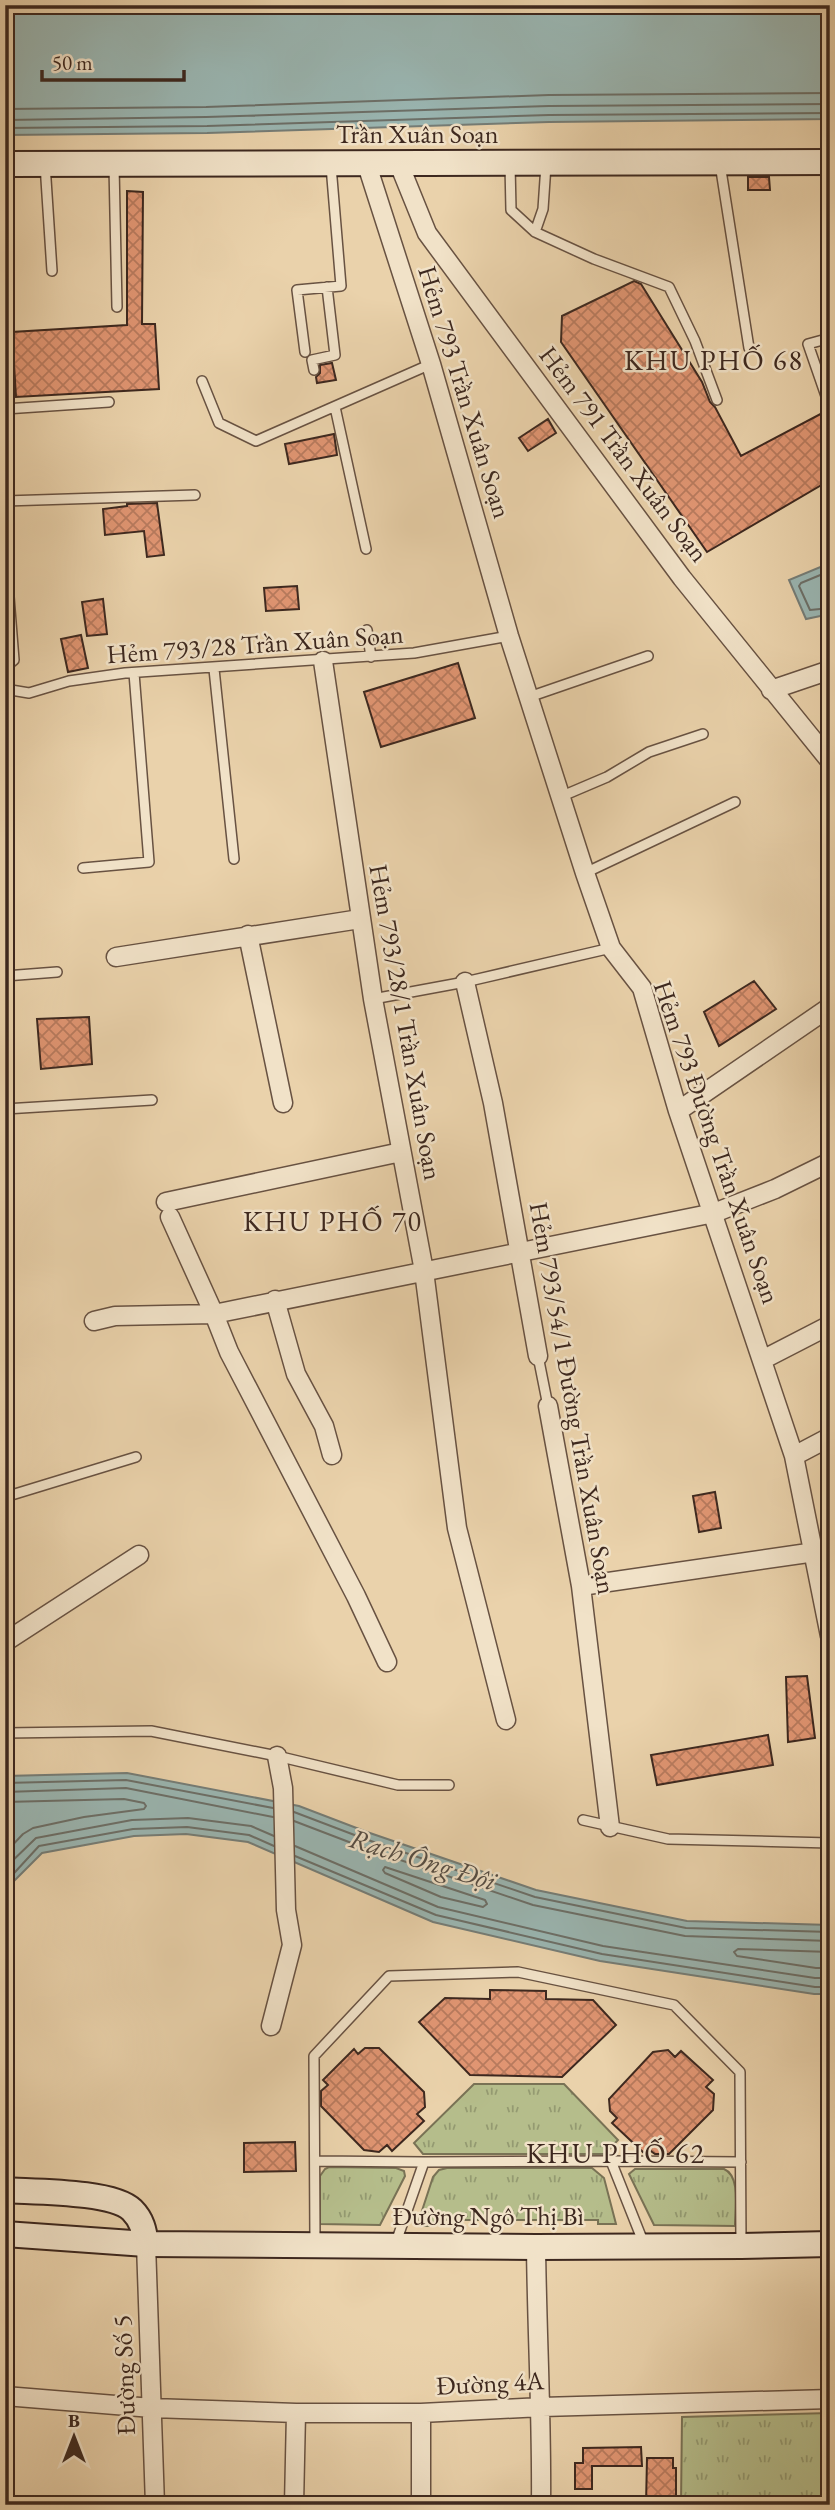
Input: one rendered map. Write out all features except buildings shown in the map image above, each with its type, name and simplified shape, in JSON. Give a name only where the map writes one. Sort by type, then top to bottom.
[{"type":"street","name":"Trần Xuân Soạn","points":[[5,164],[830,162]]},
{"type":"street","name":"Hẻm 793 Trần Xuân Soạn","points":[[368,164],[431,365],[509,636]]},
{"type":"street","name":"Hẻm 791 Trần Xuân Soạn","points":[[399,164],[427,233],[682,578],[829,760]]},
{"type":"street","name":"Hẻm 793 Đường Trần Xuân Soạn","points":[[509,636],[611,948],[642,988],[678,1111],[764,1359],[794,1456],[829,1629]]},
{"type":"street","name":"Hẻm 793/28/1 Trần Xuân Soạn","points":[[323,661],[373,999],[424,1271],[457,1528],[506,1720]]},
{"type":"street","points":[[771,690],[830,670]]},
{"type":"street","points":[[116,957],[360,919]]},
{"type":"street","points":[[248,935],[283,1103]]},
{"type":"street","name":"Hẻm 793/54/1 Đường Trần Xuân Soạn","points":[[465,982],[493,1103],[538,1356]]},
{"type":"street","points":[[678,1111],[830,1007]]},
{"type":"street","points":[[387,1662],[229,1352],[215,1314],[168,1210],[401,1152]]},
{"type":"street","points":[[94,1321],[127,1316],[215,1314],[714,1213],[775,1189],[830,1162]]},
{"type":"street","points":[[275,1300],[296,1374],[324,1426],[332,1455]]},
{"type":"street","points":[[764,1359],[830,1325]]},
{"type":"street","name":"Hẻm 793/54/1 Đường Trần Xuân Soạn","points":[[548,1406],[581,1586],[610,1827]]},
{"type":"street","points":[[794,1456],[830,1437]]},
{"type":"street","points":[[581,1586],[815,1552]]},
{"type":"street","points":[[5,1642],[139,1555]]},
{"type":"street","points":[[271,2026],[292,1945],[286,1910],[283,1788],[277,1756]]},
{"type":"street","points":[[5,2190],[111,2198],[131,2209],[144,2226],[146,2244]]},
{"type":"street","name":"Đường Ngô Thị Bì","points":[[5,2234],[146,2244],[536,2247],[830,2244]]},
{"type":"street","name":"Đường Số 5","points":[[146,2244],[155,2505]]},
{"type":"street","points":[[536,2247],[537,2339],[542,2407],[541,2505]]},
{"type":"street","name":"Đường 4A","points":[[5,2396],[152,2408],[296,2413],[421,2413],[830,2399]]},
{"type":"street","points":[[294,2505],[296,2413]]},
{"type":"street","points":[[421,2413],[421,2505]]},
{"type":"lane","points":[[535,232],[543,209],[546,163]]},
{"type":"lane","points":[[719,163],[749,348]]},
{"type":"lane","points":[[45,164],[52,271]]},
{"type":"lane","points":[[114,164],[117,307]]},
{"type":"lane","points":[[305,352],[297,290],[341,286],[330,164]]},
{"type":"lane","points":[[510,164],[511,209],[535,232],[594,259],[669,287],[695,341],[717,400]]},
{"type":"lane","points":[[314,370],[312,360],[335,355],[327,287]]},
{"type":"lane","points":[[826,396],[808,344],[830,338]]},
{"type":"lane","points":[[202,381],[219,423],[256,441],[431,365]]},
{"type":"lane","points":[[5,409],[109,402]]},
{"type":"lane","points":[[335,407],[366,549]]},
{"type":"lane","points":[[5,501],[195,495]]},
{"type":"lane","points":[[5,682],[15,650],[9,597]]},
{"type":"lane","points":[[367,630],[371,657]]},
{"type":"lane","name":"Hẻm 793/28 Trần Xuân Soạn","points":[[5,689],[29,694],[69,681],[134,673],[414,653],[509,636]]},
{"type":"lane","points":[[529,697],[648,656]]},
{"type":"lane","points":[[214,669],[234,859]]},
{"type":"lane","points":[[83,868],[149,862],[134,673]]},
{"type":"lane","points":[[560,797],[607,777],[649,752],[703,734]]},
{"type":"lane","points":[[585,873],[735,802]]},
{"type":"lane","points":[[373,999],[465,982],[611,948]]},
{"type":"lane","points":[[5,975],[57,972]]},
{"type":"lane","points":[[5,1109],[152,1100]]},
{"type":"lane","name":"Hẻm 793/54/1 Đường Trần Xuân Soạn","points":[[538,1356],[548,1406]]},
{"type":"lane","points":[[5,1497],[136,1457]]},
{"type":"lane","points":[[5,1733],[151,1731],[277,1756],[398,1786],[449,1786]]},
{"type":"lane","points":[[583,1821],[668,1839],[830,1843]]},
{"type":"lane","points":[[315,2245],[314,2056],[389,1976],[518,1972],[674,2005],[740,2072],[741,2246]]},
{"type":"lane","points":[[315,2161],[741,2162]]},
{"type":"lane","points":[[611,2161],[644,2246]]},
{"type":"lane","points":[[394,2246],[424,2162]]},
{"type":"green space","points":[[474,2084],[564,2084],[618,2140],[605,2154],[423,2154],[414,2143]]},
{"type":"green space","points":[[329,2167],[396,2168],[404,2171],[405,2176],[380,2225],[320,2224],[320,2176]]},
{"type":"green space","points":[[592,2168],[604,2178],[616,2224],[598,2224],[598,2220],[435,2220],[434,2226],[417,2226],[433,2177],[439,2170]]},
{"type":"green space","points":[[635,2169],[724,2169],[733,2178],[735,2186],[735,2226],[654,2225],[629,2174]]},
{"type":"green space","points":[[830,2413],[830,2505],[681,2505],[682,2417]]},
{"type":"water","points":[[5,5],[830,5],[830,119],[549,122],[207,133],[5,135]]},
{"type":"water","points":[[830,563],[830,614],[806,619],[789,580]]},
{"type":"water","name":"Rạch Ông Đội","points":[[127,1773],[299,1806],[536,1890],[687,1921],[830,1925],[830,1994],[814,1994],[600,1961],[433,1922],[248,1842],[186,1834],[134,1836],[42,1853],[12,1883],[5,1915],[5,1776]]},
{"type":"district","name":"KHU PHỐ 68","points":[[714,360]]},
{"type":"district","name":"KHU PHỐ 70","points":[[333,1221]]},
{"type":"district","name":"KHU PHỐ 62","points":[[616,2153]]}]
